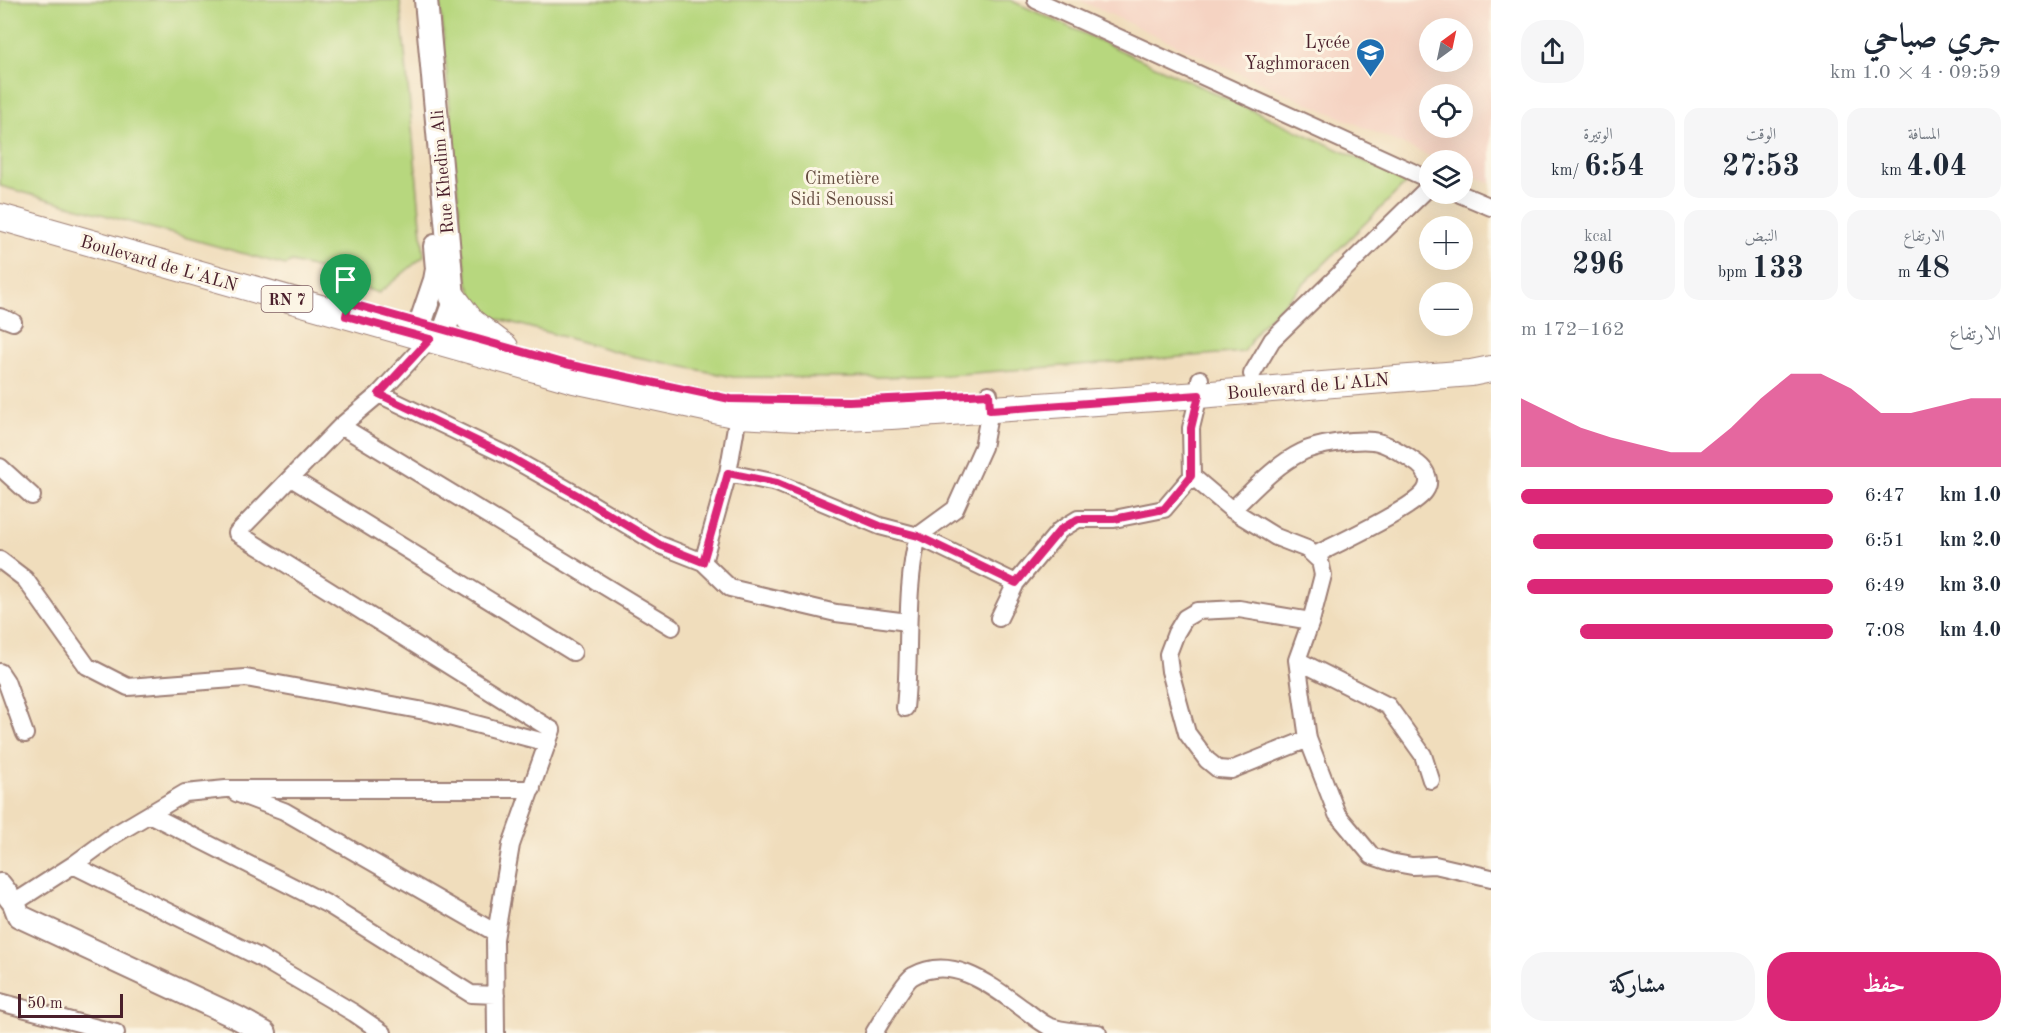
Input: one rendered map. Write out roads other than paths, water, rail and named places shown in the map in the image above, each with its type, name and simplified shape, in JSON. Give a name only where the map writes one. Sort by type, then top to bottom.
[{"type":"main road","name":"Rue Khedim Ali","points":[[412,0],[437,269],[432,292],[430,334]]},
{"type":"main road","name":"Rue Khedim Ali","points":[[426,0],[453,297],[451,314],[430,334]]},
{"type":"main road","name":"Boulevard de L'ALN","points":[[0,204],[574,380],[738,415],[818,419],[989,402],[1199,387],[1470,373],[1491,369]]},
{"type":"main road","name":"Boulevard de L'ALN","points":[[0,217],[347,309]]},
{"type":"main road","points":[[453,297],[472,322],[505,347]]},
{"type":"main road","name":"Boulevard de L'ALN","points":[[430,334],[505,347],[566,364],[730,399],[989,402]]},
{"type":"main road","name":"Boulevard de L'ALN","points":[[1199,387],[1252,374],[1372,368],[1491,355]]},
{"type":"main road","points":[[7,894],[19,916],[238,1018],[265,1033]]},
{"type":"street","points":[[1036,0],[1419,175]]},
{"type":"street","points":[[1252,374],[1272,340],[1419,197]]},
{"type":"street","points":[[1473,199],[1491,207]]},
{"type":"street","points":[[430,334],[379,394],[341,426],[237,533],[552,730],[511,844],[496,933],[496,1033]]},
{"type":"street","points":[[999,618],[1016,583],[1060,530],[1078,519],[1114,519],[1164,509],[1191,476],[1191,428],[1199,387]]},
{"type":"street","points":[[379,394],[508,456],[660,545],[703,562],[730,588],[836,613],[908,622]]},
{"type":"street","points":[[905,708],[909,671],[908,622],[914,553],[918,536],[955,509],[983,447],[989,402]]},
{"type":"street","points":[[703,562],[728,473],[738,415]]},
{"type":"street","points":[[341,426],[672,627]]},
{"type":"street","points":[[1232,510],[1287,461],[1303,451],[1327,444],[1374,441],[1398,452],[1426,471],[1428,487],[1423,494],[1401,509],[1315,555]]},
{"type":"street","points":[[0,467],[32,496]]},
{"type":"street","points":[[728,473],[777,483],[880,526],[918,536],[1016,583]]},
{"type":"street","points":[[1191,476],[1232,510],[1276,537],[1307,549],[1320,561],[1323,575],[1311,621],[1297,660],[1308,739],[1336,814],[1372,856],[1390,862],[1412,866],[1435,865],[1491,878]]},
{"type":"street","points":[[291,478],[573,652]]},
{"type":"street","points":[[0,560],[25,579],[87,666],[128,687],[246,678],[430,712],[548,743]]},
{"type":"street","points":[[1308,739],[1231,770],[1218,769],[1207,760],[1187,733],[1168,654],[1185,618],[1197,611],[1239,609],[1311,621]]},
{"type":"street","points":[[1297,660],[1388,706],[1423,755],[1431,780]]},
{"type":"street","points":[[0,672],[6,681],[25,734]]},
{"type":"street","points":[[7,894],[73,865],[114,836],[185,793],[226,789],[532,789]]},
{"type":"street","points":[[226,789],[284,811],[496,933]]},
{"type":"street","points":[[151,815],[329,905],[471,994],[496,995]]},
{"type":"street","points":[[73,865],[259,957],[354,1013],[383,1033]]},
{"type":"street","points":[[874,1033],[911,976],[930,970],[948,969],[973,975],[1047,1025],[1066,1031],[1098,1033]]},
{"type":"street","points":[[0,1002],[116,1033]]},
{"type":"place","name":"Lycée Yaghmoracen","points":[[1371,78]]},
{"type":"park label","name":"Cimetière Sidi Senoussi","points":[[842,188]]}]
